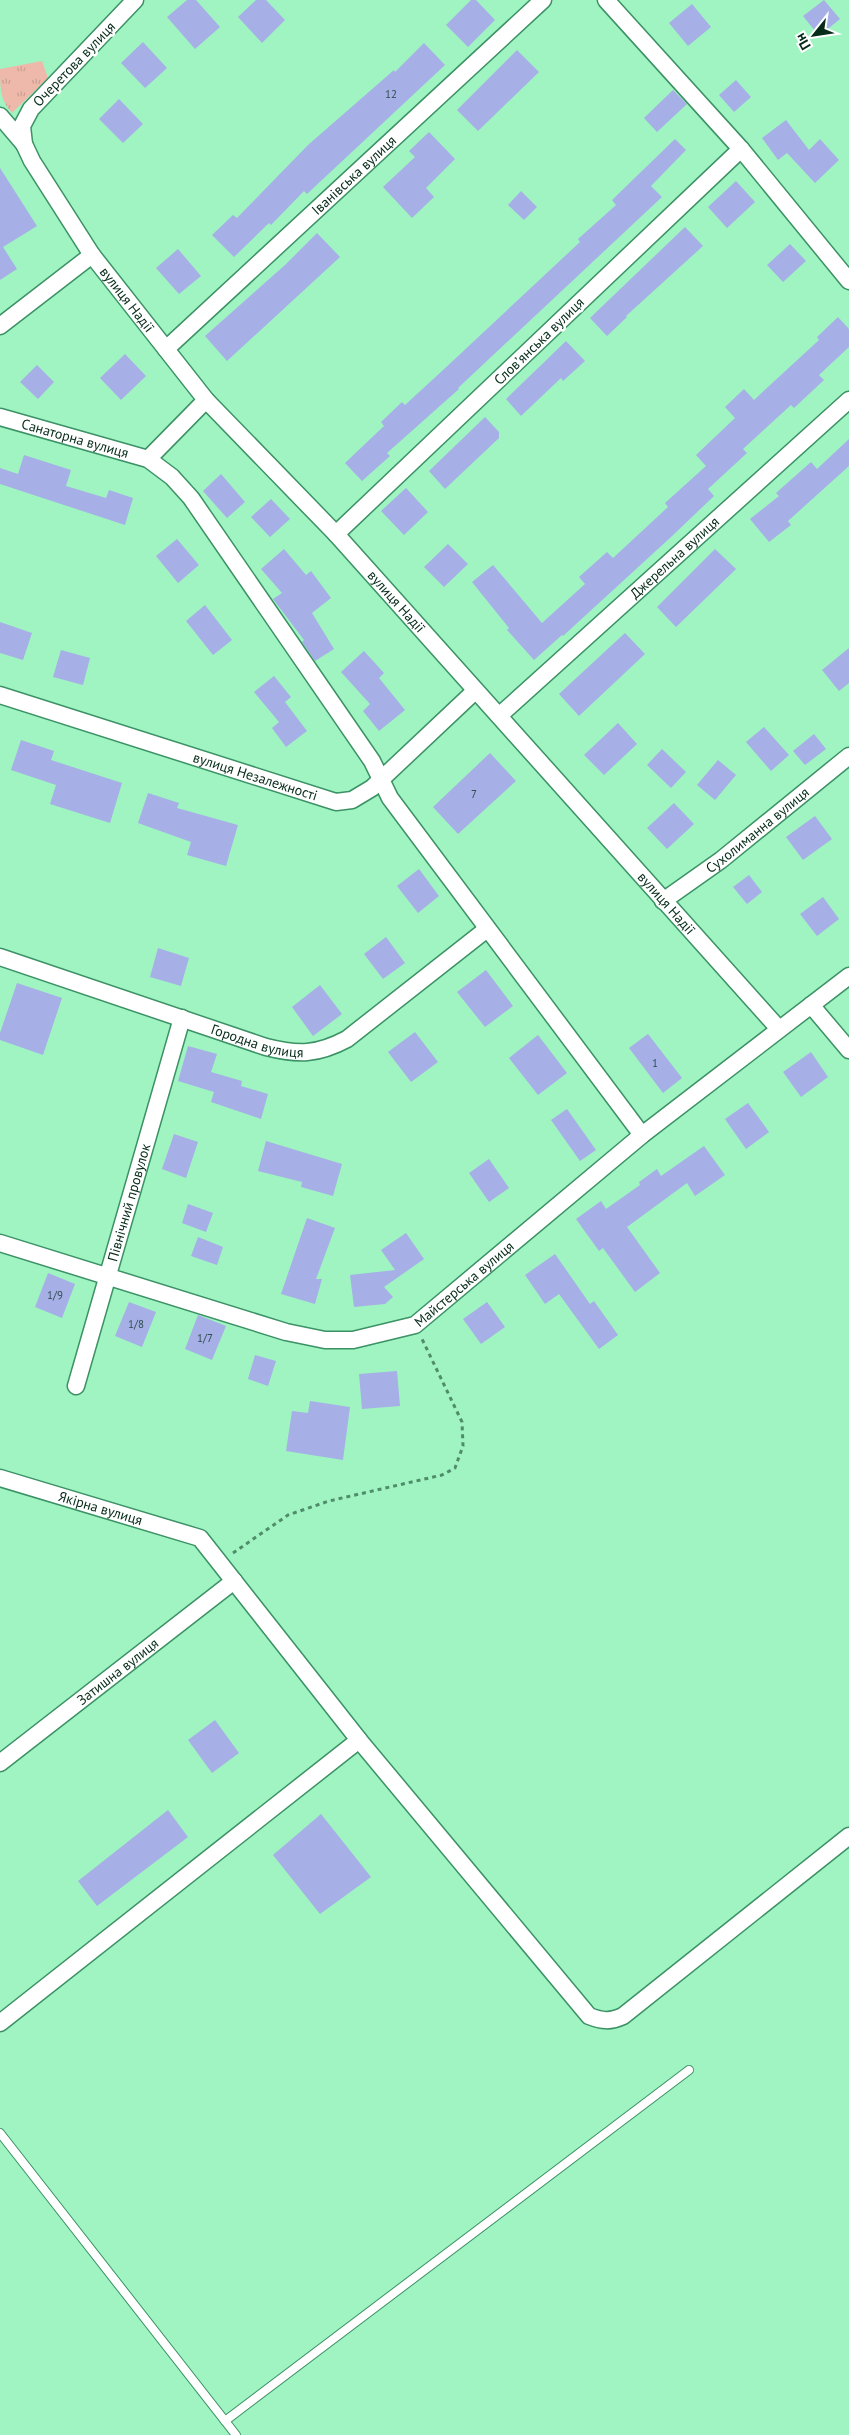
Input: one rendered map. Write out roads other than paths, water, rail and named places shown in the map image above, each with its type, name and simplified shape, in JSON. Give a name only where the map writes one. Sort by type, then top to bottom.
[{"type":"street","name":"Очеретова вулиця","points":[[32,161],[24,144],[22,126],[31,109],[135,0]]},
{"type":"street","name":"Іванівська вулиця","points":[[166,349],[543,0]]},
{"type":"street","points":[[606,0],[741,149],[849,281]]},
{"type":"street","points":[[0,116],[24,144]]},
{"type":"street","name":"Словʼянська вулиця","points":[[336,534],[741,149]]},
{"type":"street","name":"вулиця Надії","points":[[32,161],[92,255],[206,400],[336,534],[475,691],[500,715],[779,1030]]},
{"type":"street","points":[[0,326],[92,255]]},
{"type":"street","points":[[206,400],[148,459],[172,477],[191,498],[372,762],[380,781],[487,929],[642,1135]]},
{"type":"street","name":"Джерельна вулиця","points":[[500,715],[849,400]]},
{"type":"street","name":"Санаторна вулиця","points":[[0,417],[148,459]]},
{"type":"street","name":"вулиця Незалежності","points":[[0,695],[336,802],[352,800],[380,781],[475,691]]},
{"type":"street","name":"Сухолиманна вулиця","points":[[663,901],[721,860],[849,756]]},
{"type":"street","name":"Городна вулиця","points":[[0,957],[284,1052],[313,1053],[330,1048],[346,1039],[487,929]]},
{"type":"street","name":"Майстерська вулиця","points":[[0,1243],[107,1278],[286,1332],[325,1340],[353,1340],[415,1325],[642,1135],[849,976]]},
{"type":"street","points":[[811,1005],[849,1050]]},
{"type":"street","name":"Північний провулок","points":[[76,1386],[182,1018]]},
{"type":"street","name":"Якірна вулиця","points":[[0,1478],[200,1538],[234,1581]]},
{"type":"street","points":[[234,1581],[359,1740],[580,2006],[590,2016],[602,2021],[614,2020],[623,2016],[849,1836]]},
{"type":"street","name":"Затишна вулиця","points":[[0,1763],[234,1581]]},
{"type":"street","points":[[0,2023],[359,1740]]},
{"type":"lane","points":[[225,2421],[689,2070]]},
{"type":"lane","points":[[0,2133],[236,2435]]}]
